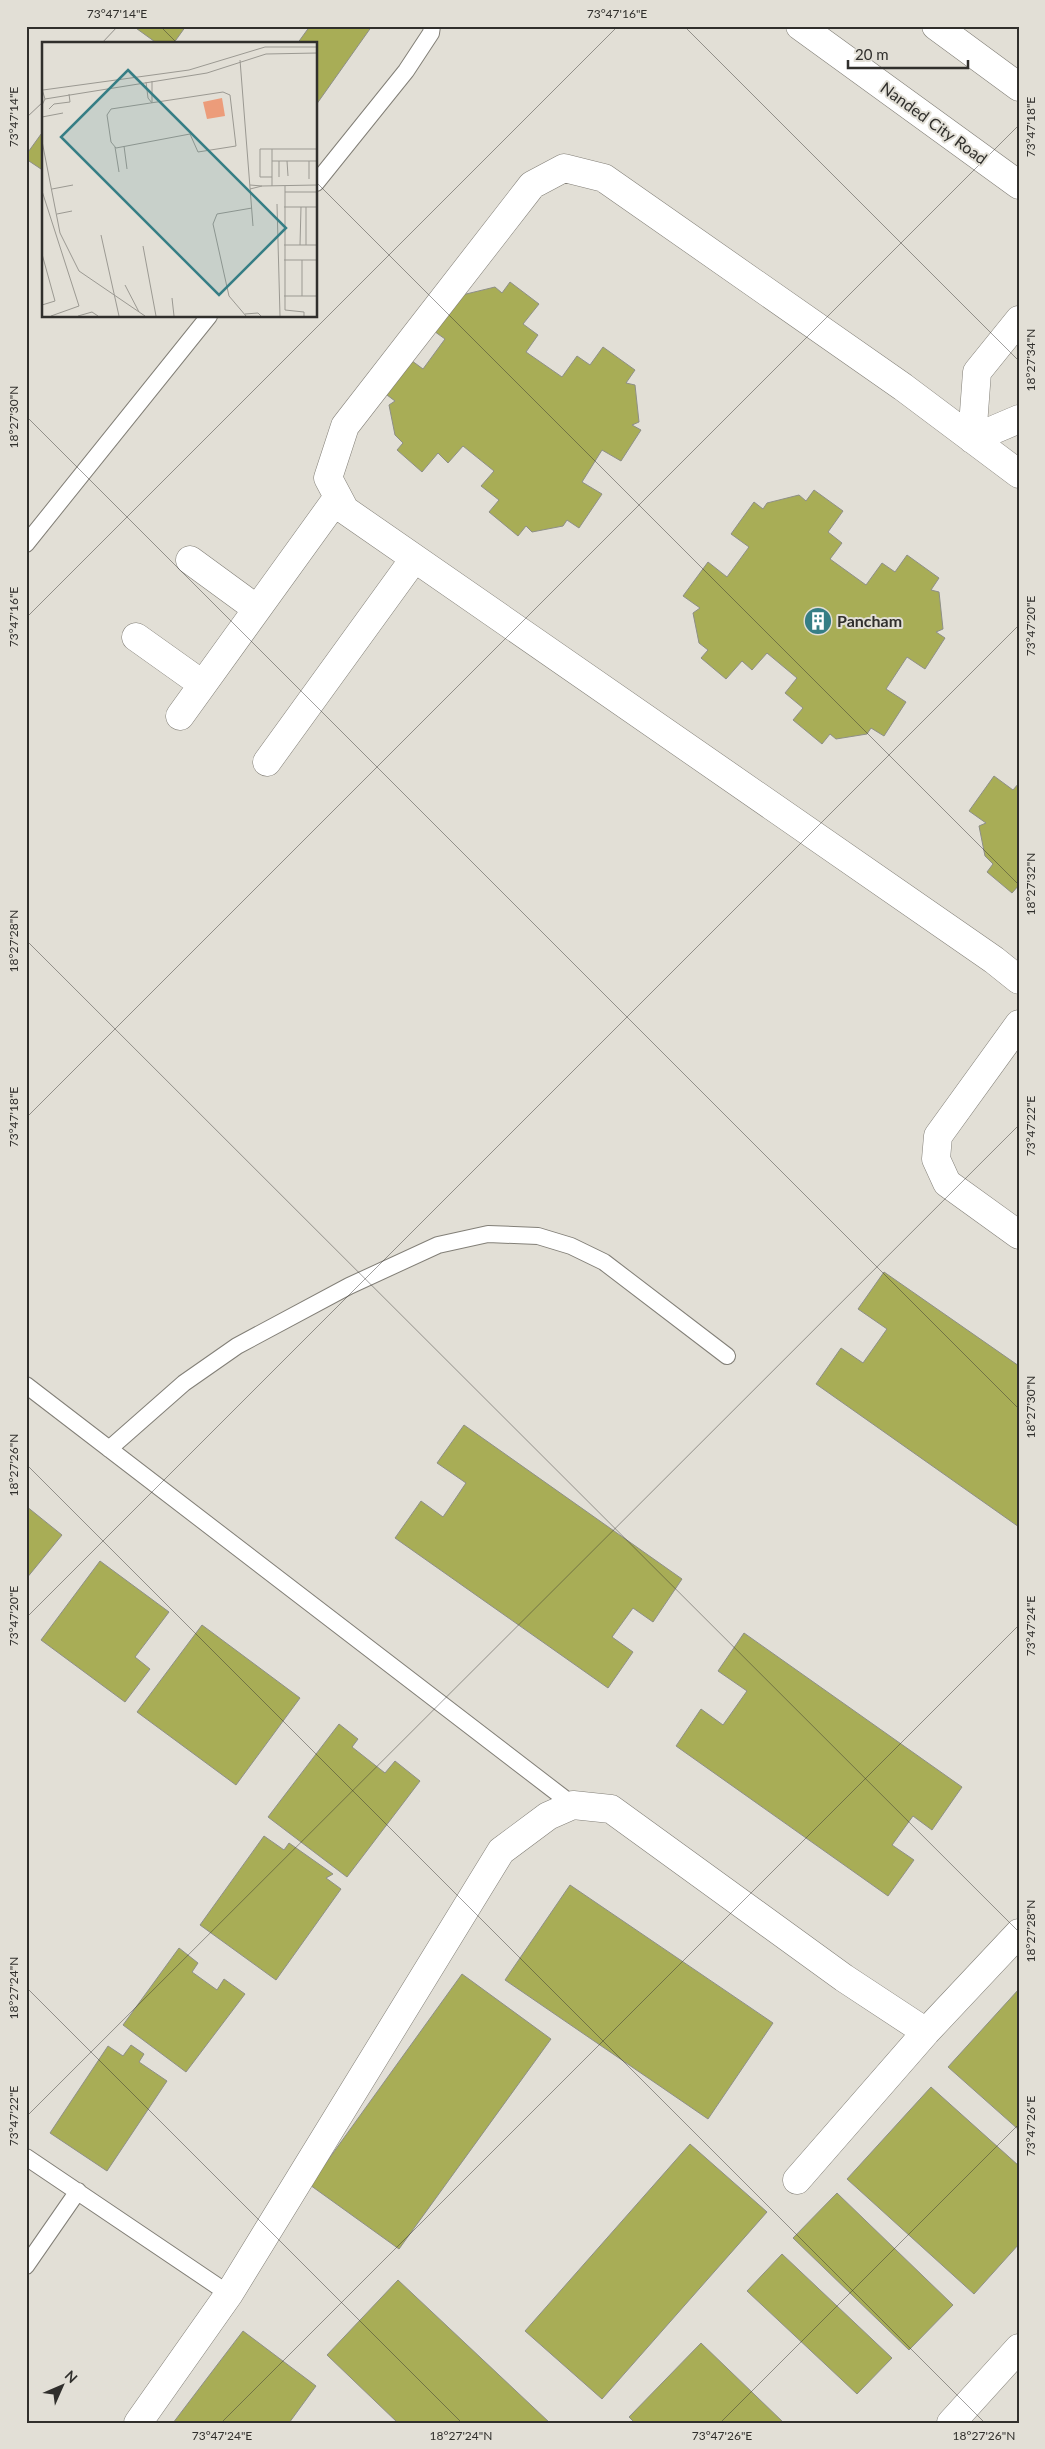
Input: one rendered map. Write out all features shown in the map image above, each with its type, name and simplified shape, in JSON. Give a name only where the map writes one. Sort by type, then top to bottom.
[{"type":"street","name":"Nanded City Road","points":[[800,26],[1019,185]]},
{"type":"street","points":[[936,26],[1019,87]]},
{"type":"street","points":[[1019,474],[903,387],[604,178],[564,168],[532,185],[345,426],[328,478],[345,510],[994,960],[1019,980]]},
{"type":"street","points":[[972,439],[977,372],[1019,320]]},
{"type":"street","points":[[972,439],[1019,419]]},
{"type":"street","points":[[180,716],[338,497]]},
{"type":"street","points":[[267,762],[414,558]]},
{"type":"street","points":[[190,560],[257,609]]},
{"type":"street","points":[[136,637],[202,684]]},
{"type":"street","points":[[1019,1024],[938,1136],[936,1158],[948,1183],[1019,1234]]},
{"type":"street","points":[[138,2423],[229,2294],[501,1851],[548,1816],[573,1805],[611,1809],[844,1978],[926,2032]]},
{"type":"street","points":[[797,2180],[926,2032],[1019,1932]]},
{"type":"street","points":[[951,2423],[1019,2348]]},
{"type":"lane","points":[[318,181],[406,71],[431,33],[432,26]]},
{"type":"lane","points":[[26,544],[207,318]]},
{"type":"lane","points":[[109,1448],[184,1383],[237,1346],[350,1286],[438,1245],[488,1234],[538,1236],[571,1246],[604,1262],[727,1356]]},
{"type":"lane","points":[[26,1385],[573,1805]]},
{"type":"lane","points":[[26,2157],[229,2294]]},
{"type":"lane","points":[[26,2266],[78,2191]]},
{"type":"building","points":[[133,26],[186,26],[174,42],[155,42]]},
{"type":"building","points":[[310,26],[372,26],[318,102],[318,42],[298,42]]},
{"type":"building","points":[[42,133],[42,170],[26,159],[26,155]]},
{"type":"building","points":[[510,282],[539,304],[523,324],[538,335],[526,352],[562,377],[577,356],[590,365],[603,347],[635,370],[626,383],[635,385],[639,422],[632,425],[641,430],[621,461],[602,450],[582,482],[602,494],[579,528],[567,520],[563,526],[532,532],[526,526],[518,536],[489,512],[499,500],[481,486],[494,471],[463,446],[448,463],[438,453],[422,472],[397,450],[403,443],[395,435],[389,405],[395,401],[379,389],[404,355],[423,369],[445,339],[427,326],[462,295],[495,287],[502,293]]},
{"type":"building","name":"Pancham","points":[[814,490],[843,511],[828,532],[842,543],[830,559],[866,585],[882,563],[895,572],[907,555],[939,578],[931,590],[939,592],[943,629],[936,632],[945,638],[925,669],[907,657],[886,689],[906,702],[884,736],[871,728],[867,734],[836,739],[830,734],[822,744],[793,720],[803,708],[785,693],[797,678],[767,653],[752,670],[742,661],[726,679],[701,658],[708,650],[699,643],[693,613],[700,608],[683,596],[708,562],[727,577],[749,547],[731,534],[754,502],[763,509],[767,503],[799,495],[806,501]]},
{"type":"building","points":[[994,776],[1013,790],[1019,783],[1019,885],[1012,893],[987,872],[993,864],[985,856],[979,826],[986,823],[969,811]]},
{"type":"building","points":[[884,1272],[1019,1366],[1019,1527],[816,1384],[841,1348],[863,1363],[887,1329],[858,1309]]},
{"type":"building","points":[[464,1425],[682,1579],[653,1622],[633,1608],[612,1637],[633,1652],[608,1688],[395,1538],[421,1501],[443,1517],[466,1483],[437,1463]]},
{"type":"building","points":[[26,1506],[62,1535],[26,1579]]},
{"type":"building","points":[[100,1561],[169,1612],[135,1657],[150,1669],[125,1702],[41,1640]]},
{"type":"building","points":[[202,1625],[300,1698],[236,1785],[137,1712]]},
{"type":"building","points":[[744,1633],[962,1787],[932,1830],[913,1816],[892,1845],[914,1860],[888,1896],[676,1746],[701,1709],[723,1725],[747,1691],[718,1671]]},
{"type":"building","points":[[339,1724],[358,1739],[352,1747],[385,1773],[395,1761],[420,1781],[347,1877],[268,1817]]},
{"type":"building","points":[[264,1836],[284,1850],[289,1843],[333,1874],[326,1878],[341,1889],[276,1980],[200,1925]]},
{"type":"building","points":[[570,1885],[773,2023],[708,2119],[505,1980]]},
{"type":"building","points":[[179,1948],[198,1963],[192,1972],[217,1990],[224,1979],[245,1994],[186,2072],[123,2025]]},
{"type":"building","points":[[462,1974],[551,2039],[399,2249],[310,2185]]},
{"type":"building","points":[[1019,1989],[1019,2130],[948,2067]]},
{"type":"building","points":[[131,2045],[144,2054],[139,2062],[167,2081],[107,2171],[50,2133],[108,2046],[123,2056]]},
{"type":"building","points":[[931,2087],[1019,2166],[1019,2244],[974,2294],[847,2179]]},
{"type":"building","points":[[690,2144],[767,2212],[602,2399],[525,2331]]},
{"type":"building","points":[[837,2193],[953,2305],[909,2350],[793,2238]]},
{"type":"building","points":[[782,2254],[892,2358],[857,2394],[747,2291]]},
{"type":"building","points":[[398,2280],[550,2423],[398,2423],[327,2355]]},
{"type":"building","points":[[243,2331],[316,2386],[289,2423],[173,2423]]},
{"type":"building","points":[[701,2343],[784,2423],[635,2423],[629,2417]]},
{"type":"place","name":"Pancham","points":[[818,621]]}]
